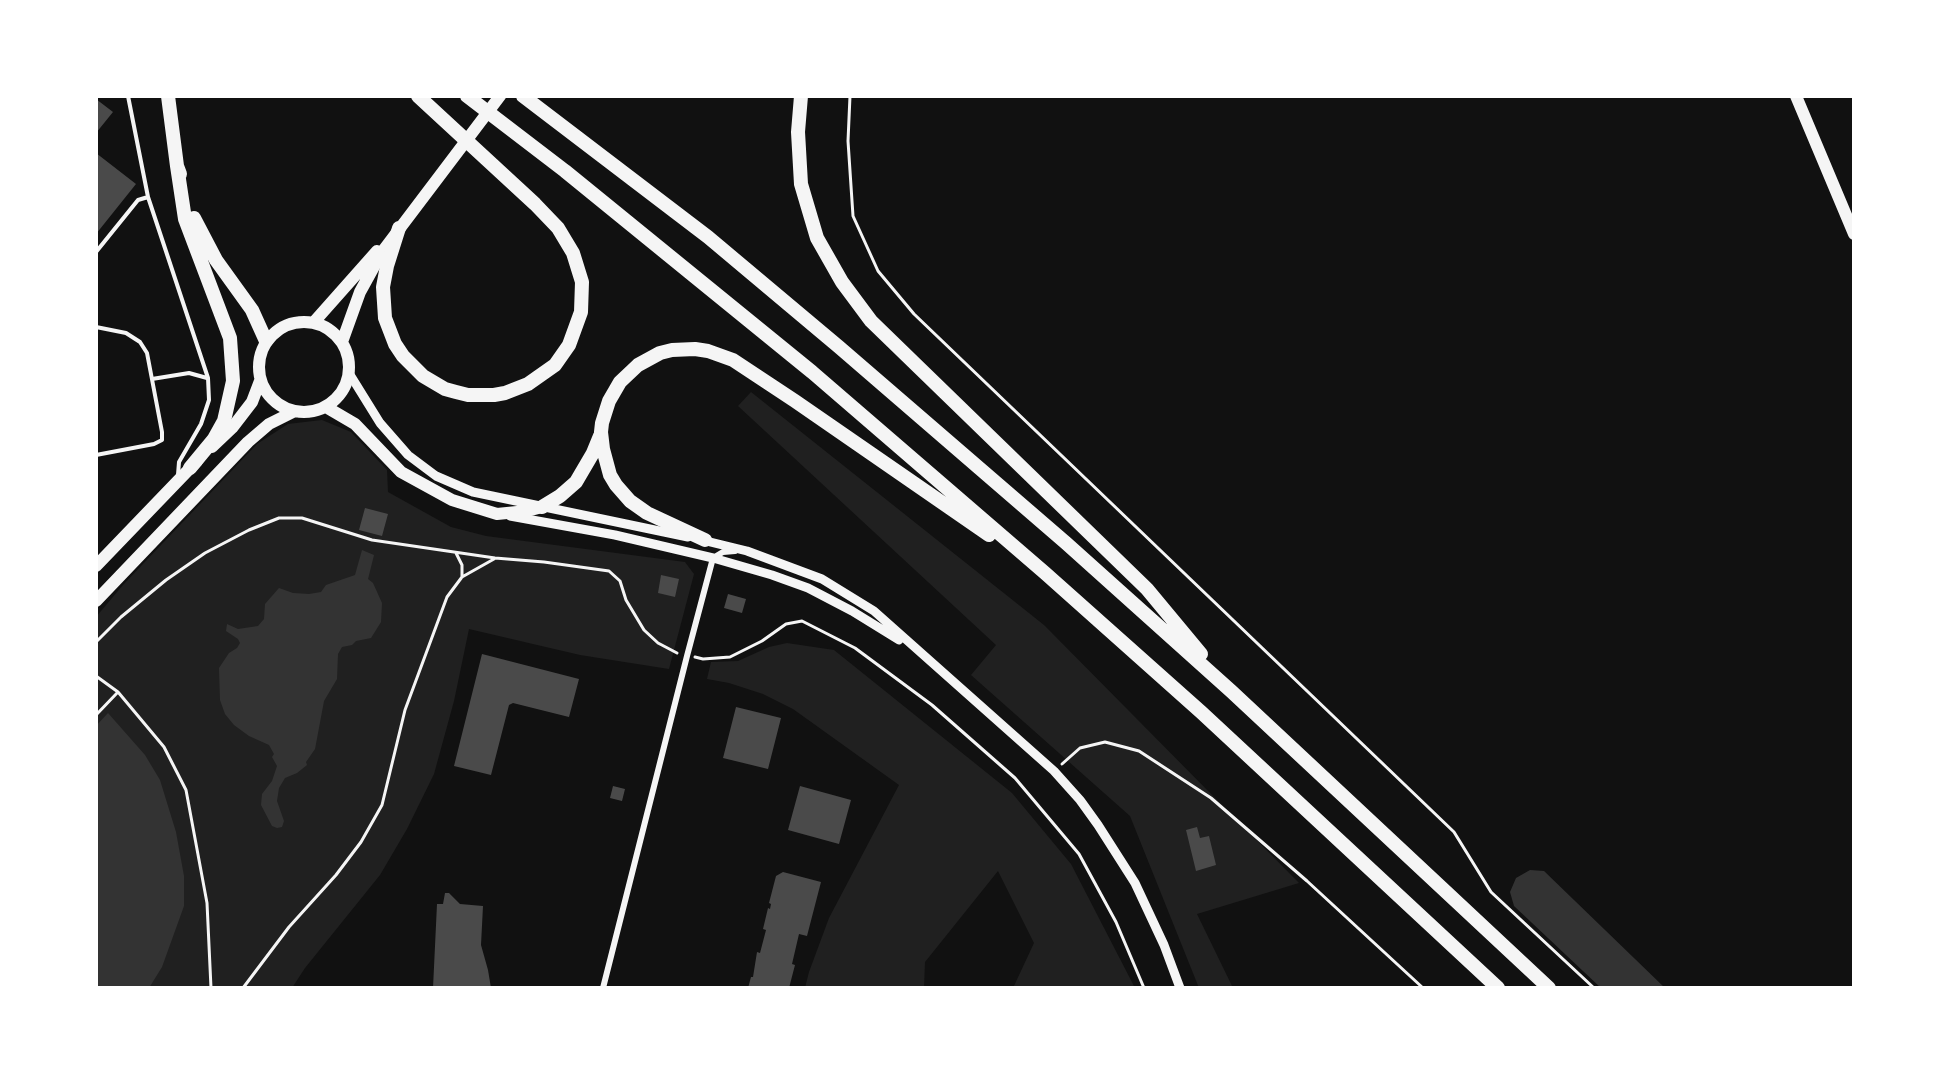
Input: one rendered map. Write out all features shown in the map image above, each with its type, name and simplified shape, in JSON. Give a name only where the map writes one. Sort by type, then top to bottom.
[{"type":"highway","points":[[168,96],[185,219],[230,338],[233,381],[225,421],[214,439],[190,468]]},
{"type":"highway","points":[[399,228],[383,287],[386,318],[395,344],[403,357],[417,371],[445,389],[482,396],[517,389],[539,378],[555,365],[569,345],[581,312],[582,282],[573,253],[558,228],[535,204],[418,96]]},
{"type":"highway","points":[[467,96],[565,171],[724,299],[1045,573],[1218,728],[1498,988]]},
{"type":"highway","points":[[523,96],[708,237],[1049,528],[1231,691],[1549,988]]},
{"type":"highway","points":[[801,96],[798,132],[801,184],[817,238],[842,282],[872,321],[1147,589],[1231,691]]},
{"type":"highway","points":[[177,165],[196,225],[216,260],[252,310],[266,341]]},
{"type":"highway","points":[[542,507],[576,482],[593,453],[605,413],[615,390],[627,374],[660,353],[695,349],[733,360],[1045,573]]},
{"type":"highway","points":[[601,432],[606,464],[616,485],[623,493],[648,513],[705,540]]},
{"type":"main road","points":[[342,342],[360,292],[382,252],[500,96]]},
{"type":"main road","points":[[1796,96],[1854,234]]},
{"type":"main road","points":[[314,322],[399,228]]},
{"type":"main road","points":[[300,321],[314,322],[325,326],[342,342],[347,351],[350,373],[337,398],[326,407],[316,411],[295,411],[283,407],[266,391],[260,381],[258,367],[260,353],[266,341],[275,331],[287,324],[300,321]]},
{"type":"main road","points":[[96,566],[177,481],[232,428],[252,402],[260,381]]},
{"type":"main road","points":[[326,407],[355,424],[401,472],[452,500],[497,514],[542,507]]},
{"type":"main road","points":[[96,601],[248,442],[269,424],[295,411]]},
{"type":"street","points":[[350,373],[387,431],[408,455],[436,476],[473,492],[705,540],[747,551],[822,579],[874,611],[1016,736],[1054,771],[1080,800],[1117,853],[1150,912],[1180,988]]},
{"type":"street","points":[[497,514],[615,535],[713,558],[772,575],[807,588],[852,611],[919,652]]},
{"type":"street","points":[[603,988],[713,558],[723,552],[747,551]]},
{"type":"lane","points":[[128,96],[148,197],[208,378],[209,400],[201,424],[179,462],[177,481]]},
{"type":"lane","points":[[96,252],[138,200],[148,197]]},
{"type":"lane","points":[[96,327],[126,333],[140,342],[147,353],[162,432],[162,440],[154,444],[96,455]]},
{"type":"lane","points":[[152,379],[189,373],[208,378]]},
{"type":"path","points":[[850,96],[848,141],[853,216],[878,271],[907,305],[1455,832],[1491,892],[1594,988]]},
{"type":"path","points":[[96,642],[121,617],[166,580],[205,553],[249,530],[279,518],[302,518],[372,540],[456,553],[609,571],[620,581],[626,600],[644,630],[658,643],[687,656],[703,659],[730,657],[762,641],[786,624],[802,621],[855,648],[932,705],[1015,778],[1079,854],[1116,922],[1144,988]]},
{"type":"path","points":[[456,553],[462,564],[462,577]]},
{"type":"path","points":[[243,988],[289,927],[336,875],[361,842],[382,805],[405,710],[447,597],[462,577],[495,558]]},
{"type":"path","points":[[96,676],[118,692],[164,747],[186,790],[207,903],[211,988]]},
{"type":"path","points":[[96,715],[118,692]]},
{"type":"path","points":[[1054,771],[1080,748],[1095,743],[1105,742],[1139,751],[1211,798],[1423,988]]},
{"type":"shaded area","points":[[751,392],[1044,625],[1299,883],[1197,914],[1233,988],[1199,988],[1130,816],[971,675],[996,645],[738,406]]},
{"type":"shaded area","points":[[322,420],[351,432],[387,470],[388,492],[451,527],[486,536],[685,562],[694,574],[669,669],[580,655],[469,629],[454,701],[434,774],[407,829],[380,875],[305,968],[292,988],[96,988],[96,617],[123,585],[257,444],[288,424]]},
{"type":"shaded area","points":[[362,550],[374,555],[368,579],[373,583],[382,603],[381,622],[371,638],[342,647],[338,654],[337,679],[324,701],[315,749],[306,762],[307,765],[297,773],[285,778],[279,788],[277,801],[284,821],[282,827],[277,828],[272,826],[261,805],[262,794],[272,781],[277,766],[272,757],[274,754],[269,745],[249,736],[234,725],[225,714],[220,700],[219,668],[229,653],[240,643],[226,631],[227,624],[238,629],[258,626],[264,619],[265,604],[279,588],[293,593],[321,592],[326,585],[355,575]]},
{"type":"shaded area","points":[[787,643],[834,650],[1012,793],[1071,864],[1135,988],[1013,988],[1034,943],[998,871],[925,962],[924,988],[805,988],[829,918],[899,785],[793,709],[763,694],[729,683],[707,679],[711,662],[738,661],[769,647]]},
{"type":"shaded area","points":[[108,713],[145,755],[160,780],[176,832],[184,876],[184,906],[162,967],[149,988],[96,988],[96,726]]},
{"type":"shaded area","points":[[1530,870],[1544,871],[1665,988],[1601,988],[1514,906],[1510,892],[1516,878]]},
{"type":"building","points":[[96,99],[113,112],[96,133]]},
{"type":"building","points":[[96,153],[136,184],[96,234]]},
{"type":"building","points":[[365,508],[388,514],[382,536],[359,530]]},
{"type":"building","points":[[661,575],[679,579],[675,597],[658,593]]},
{"type":"building","points":[[728,594],[746,599],[742,613],[724,608]]},
{"type":"building","points":[[482,654],[579,679],[569,717],[513,703],[509,705],[491,775],[454,766]]},
{"type":"building","points":[[736,707],[781,718],[768,769],[723,758]]},
{"type":"building","points":[[613,786],[625,789],[622,801],[610,798]]},
{"type":"building","points":[[800,786],[851,800],[839,844],[788,830]]},
{"type":"building","points":[[1197,827],[1200,838],[1209,836],[1216,865],[1196,871],[1186,830]]},
{"type":"building","points":[[783,872],[821,882],[807,936],[799,934],[789,988],[748,988],[751,977],[753,977],[757,952],[760,953],[766,930],[763,929],[768,908],[770,909],[771,904],[769,903],[776,876]]},
{"type":"building","points":[[445,893],[449,893],[460,904],[483,906],[481,945],[491,988],[433,988],[437,904],[443,904]]}]
